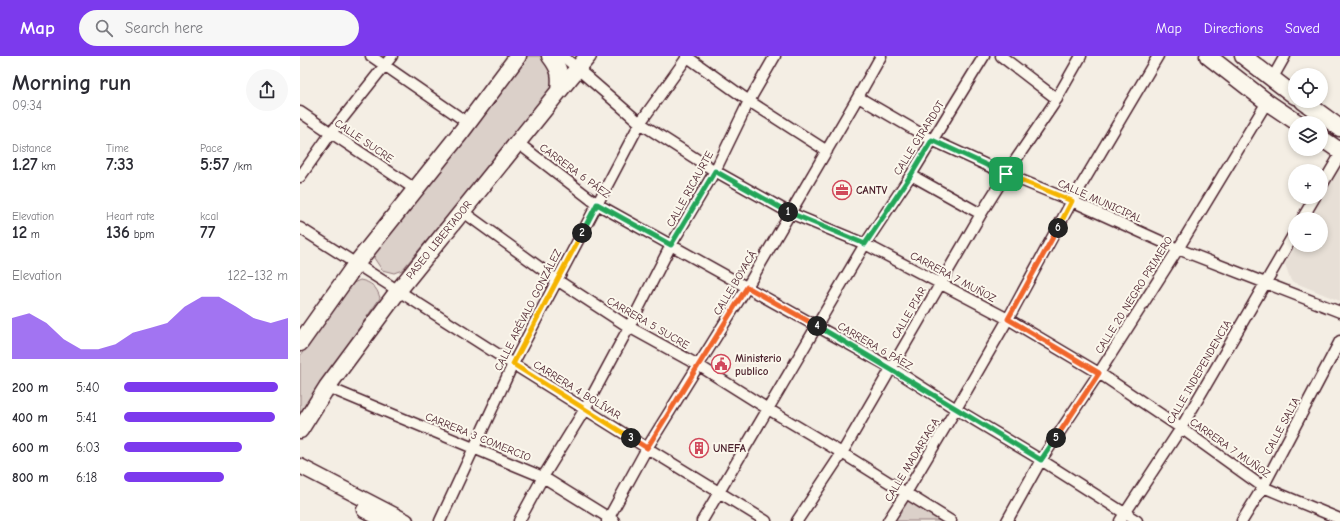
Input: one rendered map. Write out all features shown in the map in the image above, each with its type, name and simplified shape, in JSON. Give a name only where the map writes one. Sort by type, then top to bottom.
[{"type":"highway","points":[[300,344],[356,264],[468,123],[518,56]]},
{"type":"highway","points":[[550,56],[556,63],[560,73],[559,91]]},
{"type":"highway","points":[[1208,56],[1267,102],[1288,116]]},
{"type":"highway","points":[[1243,56],[1288,91]]},
{"type":"highway","name":"PASEO LIBERTADOR","points":[[300,430],[327,387],[398,290],[583,62]]},
{"type":"highway","points":[[1313,108],[1340,128]]},
{"type":"highway","points":[[1328,143],[1340,151]]},
{"type":"main road","points":[[300,466],[406,521]]},
{"type":"main road","points":[[300,476],[385,521]]},
{"type":"street","points":[[371,56],[468,123]]},
{"type":"street","points":[[300,177],[331,133],[392,56]]},
{"type":"street","name":"CARRERA 7 MUÑOZ","points":[[563,56],[583,62],[640,123],[715,171],[790,213],[865,244],[1008,319],[1099,373],[1181,428],[1263,486],[1339,519]]},
{"type":"street","points":[[687,56],[749,100],[827,151]]},
{"type":"street","name":"CALLE ARÉVALO GONZÁLEZ","points":[[440,521],[513,364],[640,123],[687,56]]},
{"type":"street","name":"CALLE RICAURTE","points":[[519,521],[543,477],[584,409],[629,327],[671,245],[715,171],[749,100],[775,56]]},
{"type":"street","name":"CALLE BOYACÁ","points":[[610,520],[647,448],[747,287],[881,56]]},
{"type":"street","name":"CALLE GIRARDOT","points":[[702,521],[865,244],[911,175],[984,56]]},
{"type":"street","points":[[1000,56],[1057,99]]},
{"type":"street","name":"CALLE PIAR","points":[[797,521],[842,453],[980,214],[1057,99],[1081,56]]},
{"type":"street","name":"CALLE MADARIAGA","points":[[888,521],[956,409],[1008,319],[1072,201],[1158,56]]},
{"type":"street","points":[[1272,79],[1285,56]]},
{"type":"street","name":"CALLE MUNICIPAL","points":[[858,98],[932,140],[1006,174],[1072,201],[1178,249],[1340,312]]},
{"type":"street","name":"CALLE 20 NEGRO PRIMERO","points":[[1007,521],[1041,460],[1099,373],[1178,249],[1267,102]]},
{"type":"street","name":"CALLE SUCRE","points":[[300,112],[415,189]]},
{"type":"street","name":"CARRERA 6 PÁEZ","points":[[518,143],[597,204],[892,368],[956,409],[1041,460],[1122,517],[1137,521]]},
{"type":"street","points":[[1328,175],[1340,155]]},
{"type":"street","points":[[911,175],[980,214]]},
{"type":"street","name":"CARRERA 5 SUCRE","points":[[462,210],[557,280],[629,327],[698,365],[951,521]]},
{"type":"street","name":"CARRERA 4 BOLÍVAR","points":[[300,228],[584,409],[766,521]]},
{"type":"street","name":"CALLE INDEPENDENCIA","points":[[1122,517],[1181,428],[1288,244]]},
{"type":"street","name":"CALLE SALIA","points":[[1242,521],[1263,486],[1340,341]]},
{"type":"street","name":"CARRERA 3 COMERCIO","points":[[327,387],[543,477],[610,520]]},
{"type":"shaded area","points":[[525,56],[542,56],[554,65],[553,90],[402,270],[394,273],[382,270],[374,258],[376,248]]},
{"type":"shaded area","points":[[1340,166],[1340,301],[1291,281],[1285,264],[1292,252],[1328,252],[1328,212],[1314,212],[1318,204],[1328,204],[1328,187]]},
{"type":"shaded area","points":[[360,280],[373,286],[380,298],[300,413],[300,356],[351,284]]},
{"type":"shaded area","points":[[906,493],[951,521],[888,521]]},
{"type":"place","name":"CANTV","points":[[842,190]]},
{"type":"place","name":"Ministerio publico","points":[[721,364]]},
{"type":"place","name":"UNEFA","points":[[699,448]]},
{"type":"route","points":[[932,140],[1006,174],[1072,201],[1008,319],[1099,373],[1041,460],[956,409],[892,368],[747,287],[647,448],[513,364],[597,204],[671,245],[715,171],[790,213],[865,244],[911,175],[932,140]]}]
